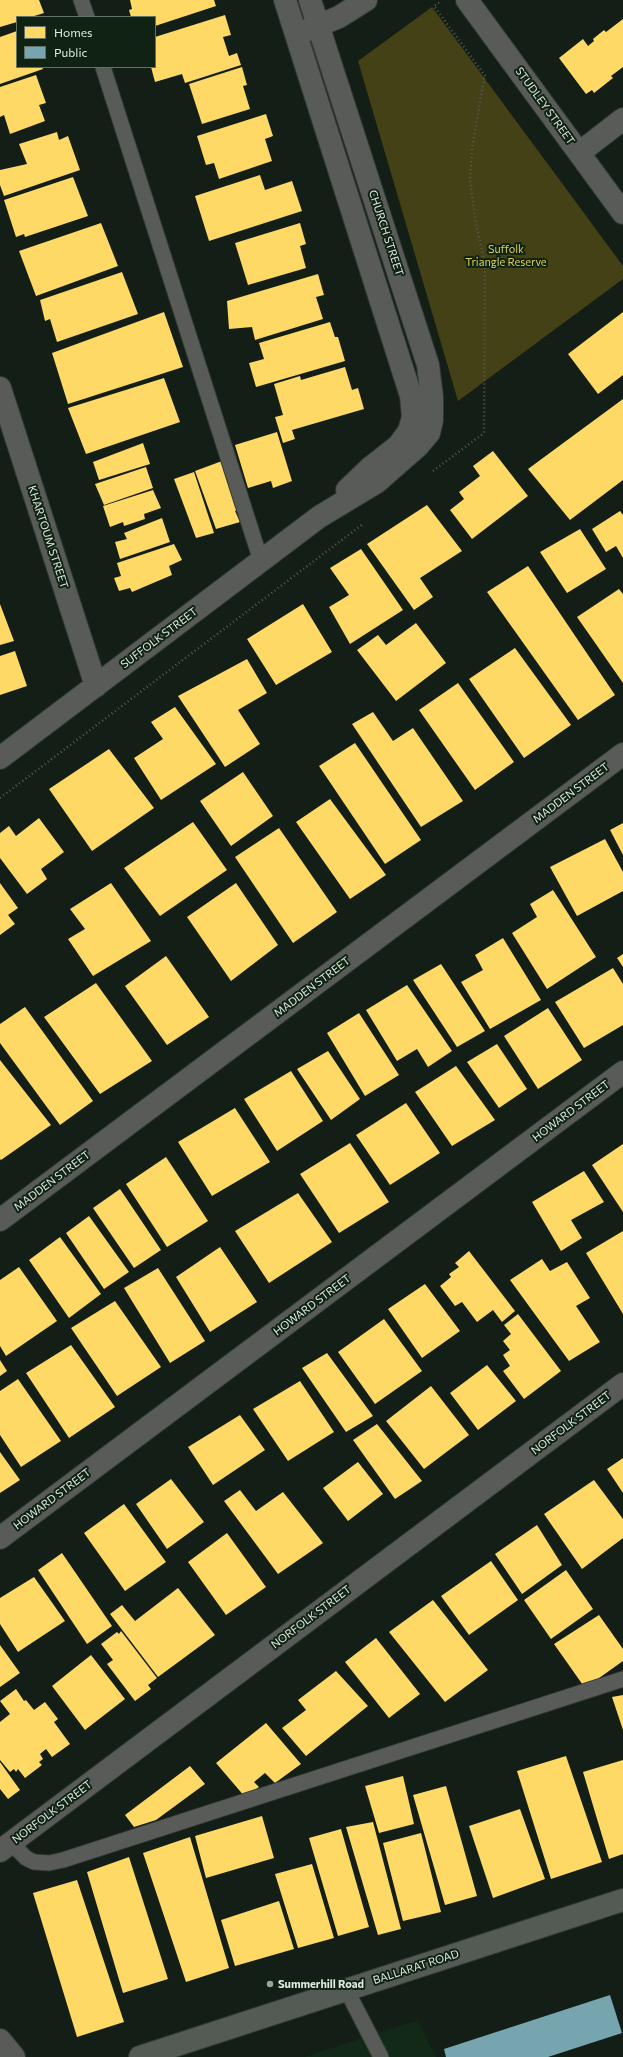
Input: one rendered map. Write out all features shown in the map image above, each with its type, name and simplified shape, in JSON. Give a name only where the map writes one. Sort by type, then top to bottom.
[{"type":"highway","name":"BALLARAT ROAD","points":[[140,2057],[623,1900]]},
{"type":"street","points":[[285,0],[411,396],[413,417],[400,453]]},
{"type":"street","name":"CHURCH STREET","points":[[310,0],[428,365],[432,396],[432,420],[429,433],[418,446],[400,453]]},
{"type":"street","points":[[296,34],[339,17],[366,0]]},
{"type":"street","name":"STUDLEY STREET","points":[[466,0],[623,213]]},
{"type":"street","points":[[578,152],[623,119]]},
{"type":"street","name":"KHARTOUM STREET","points":[[0,388],[96,686]]},
{"type":"street","name":"SUFFOLK STREET","points":[[0,758],[319,517],[370,468],[400,453]]},
{"type":"street","name":"MADDEN STREET","points":[[0,1220],[623,754]]},
{"type":"street","name":"HOWARD STREET","points":[[0,1538],[623,1072]]},
{"type":"street","name":"NORFOLK STREET","points":[[5,1847],[623,1384]]},
{"type":"street","points":[[0,2040],[14,2057]]},
{"type":"lane","points":[[81,0],[87,16]]},
{"type":"lane","points":[[103,68],[261,561]]},
{"type":"lane","points":[[5,1847],[34,1862],[49,1863],[63,1860],[623,1679]]},
{"type":"lane","points":[[346,1989],[382,2057]]},
{"type":"path","points":[[430,473],[484,433],[484,258],[476,225],[470,178],[472,149],[484,79],[486,77],[434,6],[442,0]]},
{"type":"path","points":[[0,798],[366,521]]},
{"type":"shaded area","points":[[418,2020],[436,2057],[304,2057]]},
{"type":"green space","name":"Suffolk Triangle Reserve","points":[[432,7],[623,266],[623,279],[458,401],[358,61]]},
{"type":"building: Homes","points":[[0,0],[39,0],[44,13],[34,16],[16,16],[16,22],[0,27]]},
{"type":"building: Homes","points":[[130,0],[214,0],[216,6],[156,26],[156,16],[131,16],[129,10],[132,9]]},
{"type":"building: Homes","points":[[225,15],[231,35],[223,37],[229,56],[237,53],[241,65],[185,83],[182,74],[155,82],[151,68],[156,68],[156,37]]},
{"type":"building: Homes","points":[[623,19],[623,67],[611,76],[613,78],[594,93],[592,90],[586,94],[559,58],[583,39],[588,46],[594,41],[593,39],[604,30],[606,32]]},
{"type":"building: Homes","points":[[16,31],[16,68],[43,69],[0,84],[0,37]]},
{"type":"building: Homes","points":[[242,67],[247,85],[243,86],[250,109],[202,124],[189,84]]},
{"type":"building: Homes","points":[[36,75],[46,103],[39,105],[45,121],[10,134],[4,115],[0,117],[0,87]]},
{"type":"building: Homes","points":[[266,114],[273,136],[265,139],[272,161],[219,179],[214,163],[206,165],[197,136]]},
{"type":"building: Homes","points":[[57,132],[59,140],[68,136],[80,170],[4,196],[0,185],[0,170],[27,164],[19,144]]},
{"type":"building: Homes","points":[[260,175],[265,190],[292,181],[302,211],[209,241],[195,196]]},
{"type":"building: Homes","points":[[73,177],[88,216],[25,237],[24,234],[16,237],[4,200]]},
{"type":"building: Homes","points":[[101,223],[118,266],[36,296],[19,251]]},
{"type":"building: Homes","points":[[300,223],[306,244],[300,246],[306,268],[248,285],[235,243]]},
{"type":"building: Homes","points":[[122,272],[138,314],[57,342],[50,319],[45,321],[40,300]]},
{"type":"building: Homes","points":[[318,274],[324,295],[316,297],[323,319],[255,340],[252,327],[229,329],[227,301]]},
{"type":"building: Homes","points":[[164,312],[183,367],[68,404],[52,353]]},
{"type":"building: Homes","points":[[623,312],[623,375],[598,394],[568,354]]},
{"type":"building: Homes","points":[[330,322],[335,337],[338,337],[345,361],[256,387],[249,363],[264,359],[259,343]]},
{"type":"building: Homes","points":[[345,367],[352,390],[358,388],[364,409],[292,430],[295,439],[283,443],[275,417],[283,415],[274,384],[300,376],[301,380]]},
{"type":"building: Homes","points":[[164,378],[180,422],[86,454],[68,408]]},
{"type":"building: Homes","points":[[623,399],[623,480],[570,520],[528,469]]},
{"type":"building: Homes","points":[[277,432],[292,481],[273,488],[271,481],[248,488],[235,445]]},
{"type":"building: Homes","points":[[143,443],[150,464],[99,480],[93,462]]},
{"type":"building: Homes","points":[[493,451],[528,496],[472,539],[450,510],[464,499],[459,492],[480,476],[473,466]]},
{"type":"building: Homes","points":[[222,461],[238,510],[235,511],[240,522],[216,529],[195,471]]},
{"type":"building: Homes","points":[[146,467],[153,488],[104,505],[95,484]]},
{"type":"building: Homes","points":[[194,472],[214,533],[196,538],[174,479]]},
{"type":"building: Homes","points":[[153,490],[161,508],[144,514],[145,519],[124,526],[123,522],[110,527],[103,506]]},
{"type":"building: Homes","points":[[427,505],[462,551],[420,578],[433,597],[414,610],[367,544]]},
{"type":"building: Homes","points":[[620,511],[623,515],[623,558],[616,546],[606,552],[592,529]]},
{"type":"building: Homes","points":[[162,518],[170,542],[120,559],[115,542],[127,539],[124,533]]},
{"type":"building: Homes","points":[[580,529],[606,569],[567,593],[540,552]]},
{"type":"building: Homes","points":[[174,544],[182,560],[169,566],[172,575],[132,592],[130,588],[119,591],[114,578],[121,576],[117,563]]},
{"type":"building: Homes","points":[[361,549],[403,610],[350,644],[329,607],[349,595],[330,568]]},
{"type":"building: Homes","points":[[528,566],[615,695],[578,720],[487,592]]},
{"type":"building: Homes","points":[[619,589],[623,594],[623,683],[577,617]]},
{"type":"building: Homes","points":[[0,604],[14,641],[0,645]]},
{"type":"building: Homes","points":[[303,604],[332,652],[276,685],[247,639]]},
{"type":"building: Homes","points":[[416,623],[446,663],[396,701],[357,650],[378,635],[386,645]]},
{"type":"building: Homes","points":[[515,648],[571,725],[524,758],[469,679]]},
{"type":"building: Homes","points":[[15,651],[27,686],[0,695],[0,656]]},
{"type":"building: Homes","points":[[247,659],[267,693],[238,710],[260,744],[225,767],[178,696]]},
{"type":"building: Homes","points":[[458,683],[514,762],[475,790],[419,710]]},
{"type":"building: Homes","points":[[175,707],[216,764],[161,800],[134,758],[163,739],[151,722]]},
{"type":"building: Homes","points":[[373,712],[393,741],[413,728],[463,801],[421,827],[352,724]]},
{"type":"building: Homes","points":[[355,743],[421,840],[385,864],[319,766]]},
{"type":"building: Homes","points":[[109,749],[154,808],[92,851],[49,789]]},
{"type":"building: Homes","points":[[243,772],[273,816],[231,846],[200,801]]},
{"type":"building: Homes","points":[[330,799],[386,875],[350,899],[296,822]]},
{"type":"building: Homes","points":[[39,818],[64,852],[41,869],[47,879],[27,894],[0,858],[0,833],[9,826],[16,836]]},
{"type":"building: Homes","points":[[193,822],[227,870],[160,916],[124,868]]},
{"type":"building: Homes","points":[[623,823],[623,855],[610,830]]},
{"type":"building: Homes","points":[[279,828],[337,912],[293,943],[235,857]]},
{"type":"building: Homes","points":[[605,839],[623,872],[623,891],[577,916],[550,867]]},
{"type":"building: Homes","points":[[0,883],[18,908],[8,915],[15,924],[0,935]]},
{"type":"building: Homes","points":[[111,883],[151,941],[93,976],[68,939],[85,929],[70,909]]},
{"type":"building: Homes","points":[[236,883],[278,945],[231,981],[187,917]]},
{"type":"building: Homes","points":[[553,890],[596,957],[547,989],[512,933],[537,917],[530,904]]},
{"type":"building: Homes","points":[[503,938],[541,1000],[490,1029],[461,982],[483,970],[475,955]]},
{"type":"building: Homes","points":[[623,954],[623,967],[617,958]]},
{"type":"building: Homes","points":[[166,956],[209,1017],[167,1045],[125,986]]},
{"type":"building: Homes","points":[[441,964],[485,1031],[457,1047],[413,980]]},
{"type":"building: Homes","points":[[613,968],[623,984],[623,1025],[584,1048],[555,1002]]},
{"type":"building: Homes","points":[[96,983],[152,1061],[100,1094],[44,1017]]},
{"type":"building: Homes","points":[[407,985],[452,1051],[428,1067],[417,1049],[397,1061],[366,1010]]},
{"type":"building: Homes","points":[[25,1007],[93,1101],[60,1125],[0,1043],[0,1024]]},
{"type":"building: Homes","points":[[548,1008],[582,1060],[538,1089],[504,1036]]},
{"type":"building: Homes","points":[[359,1013],[399,1075],[365,1096],[327,1033]]},
{"type":"building: Homes","points":[[497,1044],[527,1089],[499,1108],[467,1062]]},
{"type":"building: Homes","points":[[328,1051],[360,1099],[331,1120],[297,1069]]},
{"type":"building: Homes","points":[[0,1060],[51,1125],[1,1160],[0,1159]]},
{"type":"building: Homes","points":[[456,1066],[495,1120],[452,1146],[415,1092]]},
{"type":"building: Homes","points":[[291,1071],[323,1121],[277,1151],[244,1099]]},
{"type":"building: Homes","points":[[406,1103],[440,1153],[390,1185],[356,1135]]},
{"type":"building: Homes","points":[[235,1108],[270,1162],[212,1196],[178,1142]]},
{"type":"building: Homes","points":[[350,1143],[389,1202],[339,1233],[300,1174]]},
{"type":"building: Homes","points":[[623,1144],[623,1212],[592,1165]]},
{"type":"building: Homes","points":[[166,1157],[208,1221],[167,1247],[126,1184]]},
{"type":"building: Homes","points":[[584,1171],[604,1202],[571,1220],[582,1238],[561,1251],[532,1202]]},
{"type":"building: Homes","points":[[120,1189],[161,1250],[134,1268],[93,1208]]},
{"type":"building: Homes","points":[[298,1193],[332,1242],[269,1283],[235,1231]]},
{"type":"building: Homes","points":[[89,1216],[129,1272],[104,1289],[66,1233]]},
{"type":"building: Homes","points":[[623,1231],[623,1314],[586,1253]]},
{"type":"building: Homes","points":[[60,1237],[101,1294],[69,1318],[29,1260]]},
{"type":"building: Homes","points":[[220,1247],[257,1302],[210,1332],[176,1277]]},
{"type":"building: Homes","points":[[469,1251],[515,1311],[502,1322],[493,1310],[477,1322],[462,1302],[455,1306],[440,1286],[451,1277],[449,1274],[459,1267],[455,1263]]},
{"type":"building: Homes","points":[[542,1259],[550,1271],[567,1262],[590,1298],[576,1306],[600,1342],[569,1361],[510,1280]]},
{"type":"building: Homes","points":[[19,1267],[57,1321],[6,1356],[0,1346],[0,1280]]},
{"type":"building: Homes","points":[[158,1268],[205,1341],[170,1363],[124,1288]]},
{"type":"building: Homes","points":[[425,1284],[460,1331],[422,1358],[388,1309]]},
{"type":"building: Homes","points":[[115,1301],[161,1367],[117,1396],[71,1328]]},
{"type":"building: Homes","points":[[518,1314],[561,1371],[524,1399],[503,1371],[510,1366],[503,1355],[510,1350],[503,1341],[511,1334],[504,1325]]},
{"type":"building: Homes","points":[[384,1319],[422,1371],[375,1404],[338,1352]]},
{"type":"building: Homes","points":[[71,1345],[115,1407],[69,1438],[26,1373]]},
{"type":"building: Homes","points":[[327,1353],[373,1416],[346,1432],[302,1368]]},
{"type":"building: Homes","points":[[0,1360],[7,1371],[0,1376]]},
{"type":"building: Homes","points":[[487,1365],[516,1401],[478,1430],[450,1393]]},
{"type":"building: Homes","points":[[18,1379],[61,1441],[21,1467],[0,1435],[0,1391]]},
{"type":"building: Homes","points":[[300,1381],[334,1432],[288,1461],[253,1409]]},
{"type":"building: Homes","points":[[431,1386],[469,1435],[424,1469],[386,1421]]},
{"type":"building: Homes","points":[[240,1415],[265,1450],[213,1485],[188,1447]]},
{"type":"building: Homes","points":[[377,1424],[422,1481],[395,1499],[353,1440]]},
{"type":"building: Homes","points":[[0,1452],[20,1480],[0,1493]]},
{"type":"building: Homes","points":[[623,1458],[623,1493],[607,1469]]},
{"type":"building: Homes","points":[[358,1462],[383,1494],[348,1521],[323,1488]]},
{"type":"building: Homes","points":[[171,1479],[204,1522],[167,1549],[136,1504]]},
{"type":"building: Homes","points":[[594,1480],[623,1519],[623,1538],[582,1569],[544,1514]]},
{"type":"building: Homes","points":[[240,1490],[256,1511],[283,1492],[323,1543],[278,1574],[224,1501]]},
{"type":"building: Homes","points":[[124,1504],[166,1562],[125,1591],[84,1533]]},
{"type":"building: Homes","points":[[537,1525],[562,1565],[522,1594],[495,1554]]},
{"type":"building: Homes","points":[[227,1533],[266,1587],[226,1615],[188,1562]]},
{"type":"building: Homes","points":[[62,1553],[112,1626],[87,1644],[38,1570]]},
{"type":"building: Homes","points":[[491,1561],[518,1600],[469,1635],[441,1596]]},
{"type":"building: Homes","points":[[566,1570],[593,1609],[551,1639],[524,1600]]},
{"type":"building: Homes","points":[[34,1577],[65,1621],[18,1652],[0,1624],[0,1598]]},
{"type":"building: Homes","points":[[178,1588],[215,1635],[158,1677],[110,1614],[122,1605],[135,1621]]},
{"type":"building: Homes","points":[[433,1600],[488,1670],[445,1702],[389,1632]]},
{"type":"building: Homes","points":[[599,1615],[623,1649],[623,1661],[585,1688],[554,1644]]},
{"type":"building: Homes","points":[[121,1631],[157,1678],[148,1685],[151,1689],[135,1701],[107,1664],[113,1660],[101,1644],[117,1632],[119,1634]]},
{"type":"building: Homes","points":[[376,1638],[420,1694],[389,1718],[345,1662]]},
{"type":"building: Homes","points":[[0,1645],[20,1673],[0,1687]]},
{"type":"building: Homes","points":[[91,1655],[125,1699],[85,1730],[52,1686]]},
{"type":"building: Homes","points":[[336,1671],[368,1706],[306,1756],[282,1728],[306,1710],[298,1700]]},
{"type":"building: Homes","points":[[16,1689],[24,1701],[26,1700],[34,1710],[45,1702],[58,1719],[54,1722],[70,1744],[52,1757],[46,1749],[40,1754],[43,1759],[39,1762],[42,1765],[25,1778],[18,1769],[16,1772],[14,1769],[10,1772],[0,1760],[0,1722],[10,1714],[0,1701]]},
{"type":"building: Homes","points":[[623,1695],[623,1730],[612,1697]]},
{"type":"building: Homes","points":[[266,1723],[301,1764],[275,1783],[265,1773],[254,1782],[259,1787],[245,1797],[216,1763]]},
{"type":"building: Homes","points":[[566,1756],[602,1862],[551,1879],[517,1771]]},
{"type":"building: Homes","points":[[623,1760],[623,1854],[609,1859],[583,1772]]},
{"type":"building: Homes","points":[[0,1762],[20,1790],[8,1799],[0,1789]]},
{"type":"building: Homes","points":[[190,1766],[205,1784],[156,1820],[134,1827],[125,1815]]},
{"type":"building: Homes","points":[[403,1776],[414,1824],[379,1833],[365,1786]]},
{"type":"building: Homes","points":[[446,1786],[477,1896],[445,1905],[413,1795]]},
{"type":"building: Homes","points":[[520,1809],[545,1879],[493,1898],[469,1826]]},
{"type":"building: Homes","points":[[262,1816],[274,1858],[206,1878],[195,1836]]},
{"type":"building: Homes","points":[[373,1822],[401,1929],[378,1935],[346,1827]]},
{"type":"building: Homes","points":[[341,1829],[369,1927],[338,1936],[309,1838]]},
{"type":"building: Homes","points":[[421,1833],[441,1912],[403,1921],[383,1843]]},
{"type":"building: Homes","points":[[190,1837],[229,1968],[186,1982],[143,1853]]},
{"type":"building: Homes","points":[[129,1857],[168,1979],[123,1993],[87,1872]]},
{"type":"building: Homes","points":[[312,1864],[334,1938],[298,1948],[275,1874]]},
{"type":"building: Homes","points":[[77,1880],[124,2022],[77,2037],[33,1893]]},
{"type":"building: Homes","points":[[279,1901],[294,1949],[235,1966],[221,1920]]},
{"type":"building: Public","points":[[610,1995],[622,2033],[548,2057],[446,2057],[444,2049]]},
{"type":"place","name":"Summerhill Road","points":[[270,1984]]}]
